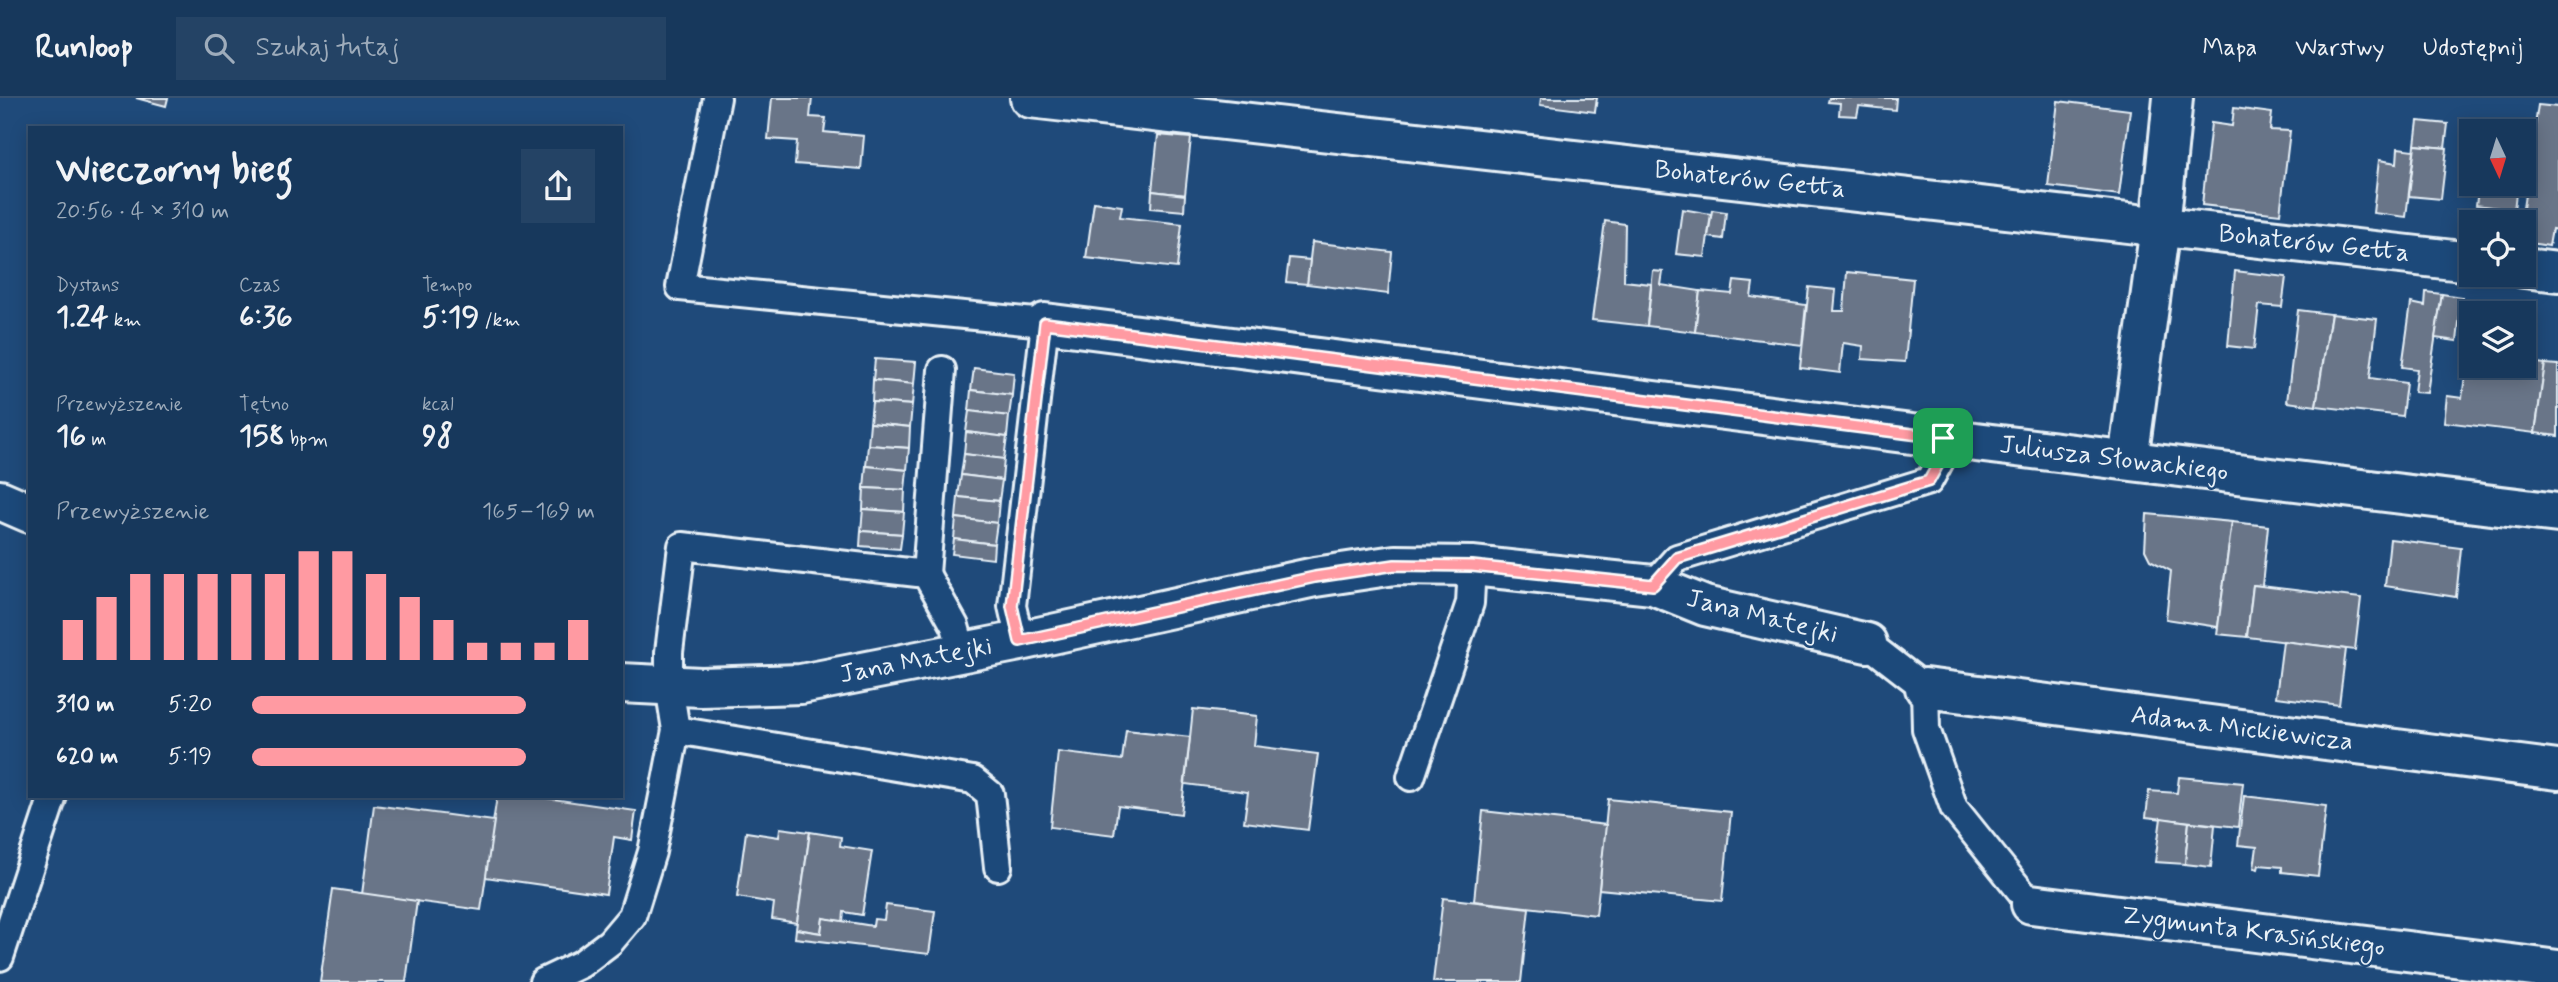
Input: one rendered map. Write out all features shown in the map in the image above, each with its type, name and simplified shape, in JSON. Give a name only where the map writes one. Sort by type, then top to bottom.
[{"type":"street","points":[[2128,460],[2160,227],[2173,98]]},
{"type":"street","name":"Bohaterów Getta","points":[[1042,99],[2459,261]]},
{"type":"street","points":[[2536,269],[2558,272]]},
{"type":"street","name":"Juliusza Słowackiego","points":[[1045,323],[1943,438],[2558,513]]},
{"type":"street","points":[[0,500],[28,512]]},
{"type":"street","name":"Jana Matejki","points":[[623,683],[669,686],[801,684],[1020,641],[1315,577],[1395,565],[1472,566],[1653,585],[1705,606],[1867,643]]},
{"type":"street","name":"Adama Mickiewicza","points":[[1925,688],[2558,770]]},
{"type":"street","name":"Zygmunta Krasińskiego","points":[[2031,904],[2558,970]]},
{"type":"lane","points":[[716,98],[680,287],[1045,323],[1012,606],[1020,641]]},
{"type":"lane","points":[[942,370],[926,574],[955,626],[962,651]]},
{"type":"lane","points":[[1653,585],[1677,558],[1929,481],[1941,459],[1943,438]]},
{"type":"lane","points":[[544,982],[581,964],[610,942],[632,916],[652,852],[676,730],[669,686],[669,652],[682,546],[926,574]]},
{"type":"lane","points":[[1411,777],[1470,603],[1472,566]]},
{"type":"lane","points":[[1867,643],[1925,688],[1926,729],[1954,807],[2031,904]]},
{"type":"lane","points":[[676,730],[973,780],[990,794],[998,867]]},
{"type":"lane","points":[[0,957],[52,798]]},
{"type":"building","points":[[136,98],[168,98],[166,106]]},
{"type":"building","points":[[772,98],[812,98],[810,117],[826,118],[824,132],[864,136],[861,169],[795,164],[797,141],[768,139]]},
{"type":"building","points":[[1541,98],[1597,98],[1595,112],[1540,105]]},
{"type":"building","points":[[1829,98],[1896,98],[1895,110],[1859,106],[1857,116],[1839,115],[1840,103],[1828,102]]},
{"type":"building","points":[[2058,101],[2130,110],[2119,195],[2048,186]]},
{"type":"building","points":[[2538,105],[2558,107],[2558,230],[2552,229],[2549,246],[2536,244],[2536,210],[2523,210],[2525,196],[2536,196]]},
{"type":"building","points":[[2234,108],[2272,113],[2270,130],[2290,131],[2280,214],[2202,205],[2211,123],[2232,126]]},
{"type":"building","points":[[2418,121],[2448,124],[2445,148],[2415,145]]},
{"type":"building","points":[[1158,135],[1191,138],[1185,195],[1152,191]]},
{"type":"building","points":[[2415,145],[2447,148],[2441,199],[2409,196]]},
{"type":"building","points":[[2398,148],[2414,150],[2406,217],[2373,213],[2379,160],[2397,163]]},
{"type":"building","points":[[1152,191],[1185,195],[1184,211],[1151,208]]},
{"type":"building","points":[[2477,196],[2516,196],[2514,210],[2476,205]]},
{"type":"building","points":[[1094,202],[1122,206],[1120,217],[1182,224],[1177,268],[1086,258]]},
{"type":"building","points":[[1682,209],[1711,214],[1705,257],[1676,254]]},
{"type":"building","points":[[1712,210],[1726,212],[1723,239],[1708,237]]},
{"type":"building","points":[[1605,221],[1625,224],[1624,281],[1651,284],[1647,326],[1592,320]]},
{"type":"building","points":[[1312,242],[1392,252],[1388,294],[1307,284]]},
{"type":"building","points":[[1289,258],[1310,260],[1307,284],[1286,282]]},
{"type":"building","points":[[1653,271],[1663,272],[1661,285],[1700,291],[1695,332],[1647,326]]},
{"type":"building","points":[[2235,271],[2286,277],[2282,307],[2259,305],[2254,349],[2228,346]]},
{"type":"building","points":[[1847,272],[1913,279],[1905,362],[1862,359],[1863,346],[1843,343],[1840,373],[1800,368],[1809,287],[1836,290],[1834,311],[1844,311]]},
{"type":"building","points":[[1734,281],[1753,283],[1751,297],[1806,305],[1802,345],[1695,332],[1700,291],[1732,294]]},
{"type":"building","points":[[2426,292],[2442,294],[2427,393],[2414,392],[2417,369],[2402,367],[2411,303],[2425,306]]},
{"type":"building","points":[[2442,294],[2462,297],[2459,301],[2457,341],[2435,338]]},
{"type":"building","points":[[2298,310],[2331,314],[2316,406],[2287,402]]},
{"type":"building","points":[[2331,314],[2377,319],[2370,378],[2406,383],[2402,416],[2316,406]]},
{"type":"building","points":[[875,359],[916,362],[914,384],[873,380]]},
{"type":"building","points":[[2536,363],[2545,364],[2535,433],[2444,422],[2447,396],[2462,398],[2465,378],[2536,378]]},
{"type":"building","points":[[2545,364],[2558,365],[2558,436],[2535,433]]},
{"type":"building","points":[[974,368],[1014,373],[1012,395],[971,390]]},
{"type":"building","points":[[873,380],[914,384],[912,405],[872,402]]},
{"type":"building","points":[[971,390],[1012,395],[1009,416],[969,411]]},
{"type":"building","points":[[872,402],[912,405],[910,427],[870,423]]},
{"type":"building","points":[[969,411],[1009,416],[1007,437],[966,432]]},
{"type":"building","points":[[870,423],[910,427],[909,448],[868,445]]},
{"type":"building","points":[[966,432],[1007,437],[1004,459],[964,454]]},
{"type":"building","points":[[868,445],[909,448],[907,470],[866,466]]},
{"type":"building","points":[[964,454],[1004,459],[1002,480],[961,475]]},
{"type":"building","points":[[866,466],[907,470],[905,490],[864,488]]},
{"type":"building","points":[[961,475],[1002,480],[999,501],[958,497]]},
{"type":"building","points":[[864,488],[905,490],[904,512],[863,509]]},
{"type":"building","points":[[958,497],[999,501],[997,523],[956,518]]},
{"type":"building","points":[[863,509],[904,512],[902,534],[861,531]]},
{"type":"building","points":[[2147,514],[2232,522],[2218,627],[2166,619],[2171,571],[2150,560],[2145,550]]},
{"type":"building","points":[[956,518],[997,523],[994,544],[954,539]]},
{"type":"building","points":[[2232,522],[2268,526],[2262,586],[2253,585],[2247,637],[2217,634]]},
{"type":"building","points":[[861,531],[902,534],[900,549],[860,546]]},
{"type":"building","points":[[954,539],[994,544],[993,559],[952,554]]},
{"type":"building","points":[[2390,539],[2461,548],[2456,597],[2385,586]]},
{"type":"building","points":[[2253,585],[2361,598],[2355,650],[2247,637]]},
{"type":"building","points":[[2283,641],[2346,649],[2339,705],[2276,697]]},
{"type":"building","points":[[1193,709],[1257,716],[1254,746],[1318,754],[1308,830],[1244,822],[1248,792],[1185,784]]},
{"type":"building","points":[[1126,730],[1190,737],[1181,814],[1118,806],[1114,835],[1050,827],[1058,752],[1122,760]]},
{"type":"building","points":[[2179,777],[2243,783],[2238,827],[2146,817],[2149,791],[2177,793]]},
{"type":"building","points":[[2244,796],[2326,806],[2318,876],[2282,872],[2282,867],[2259,865],[2258,869],[2254,868],[2257,847],[2238,845]]},
{"type":"building","points":[[497,798],[546,798],[636,811],[632,840],[614,837],[606,894],[485,877]]},
{"type":"building","points":[[1608,799],[1731,812],[1722,901],[1599,889]]},
{"type":"building","points":[[374,805],[494,821],[481,910],[362,894]]},
{"type":"building","points":[[1483,811],[1606,825],[1596,915],[1474,901]]},
{"type":"building","points":[[2161,818],[2189,822],[2185,864],[2155,862]]},
{"type":"building","points":[[2189,822],[2215,825],[2211,867],[2185,864]]},
{"type":"building","points":[[780,828],[810,832],[797,923],[772,919],[774,903],[737,897],[746,832],[779,837]]},
{"type":"building","points":[[810,832],[841,837],[840,846],[872,851],[862,915],[844,912],[843,922],[823,918],[821,933],[796,929]]},
{"type":"building","points":[[333,889],[417,901],[406,982],[320,982]]},
{"type":"building","points":[[1443,898],[1529,908],[1521,982],[1433,982]]},
{"type":"building","points":[[886,905],[935,911],[929,954],[795,938],[796,929],[821,933],[823,918],[873,926],[874,919],[884,920]]},
{"type":"route","points":[[1045,323],[1943,438],[1941,459],[1929,481],[1677,558],[1653,585],[1472,566],[1395,565],[1315,577],[1020,641],[1012,606],[1045,323]]}]
